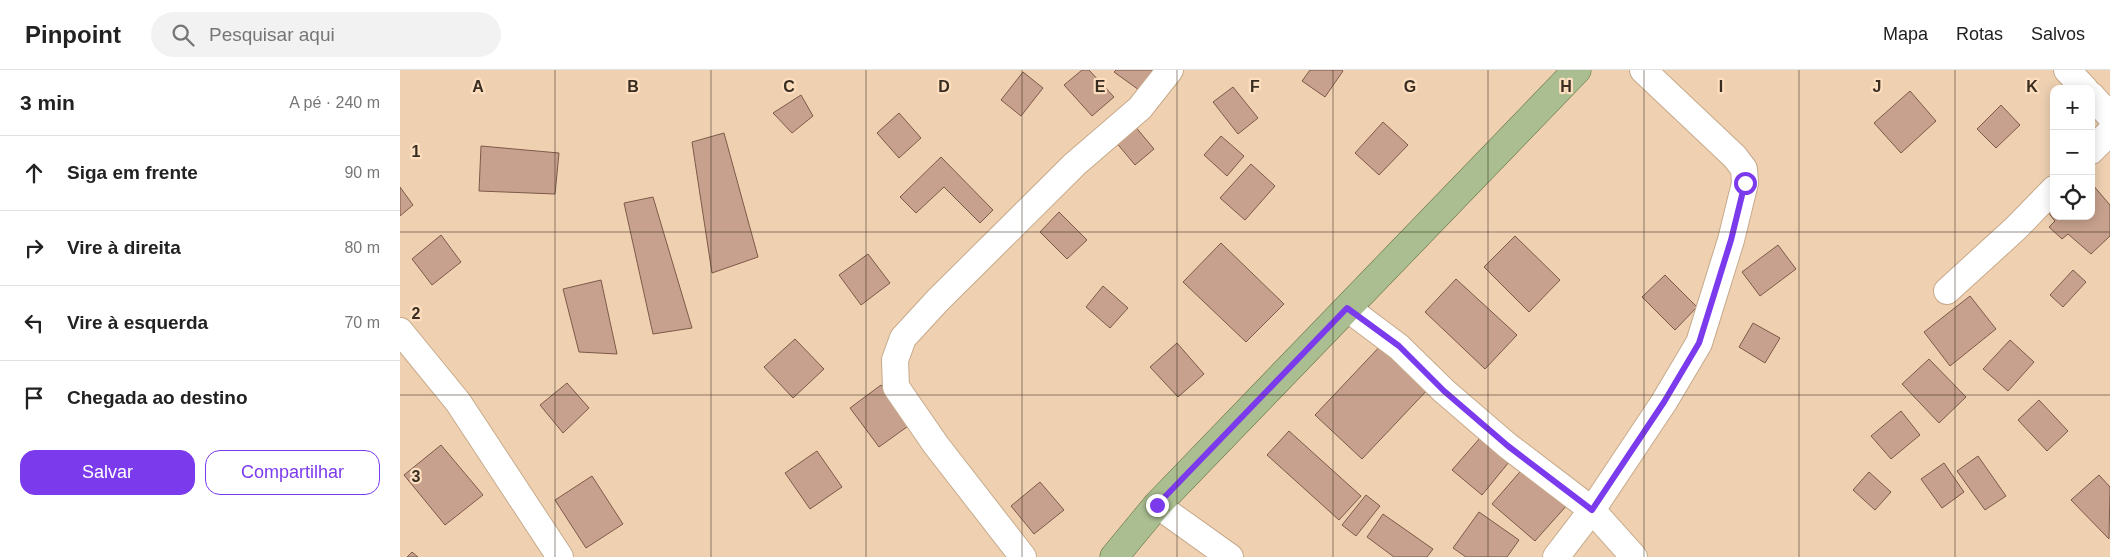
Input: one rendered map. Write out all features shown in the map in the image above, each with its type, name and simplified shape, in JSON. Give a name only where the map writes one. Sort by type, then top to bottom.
[{"type":"main road","points":[[1114,557],[1157,505],[1577,70]]},
{"type":"street","points":[[1024,557],[936,446],[896,387],[895,360],[903,338],[937,301],[1076,164],[1140,108],[1170,70]]},
{"type":"street","points":[[1556,557],[1592,510],[1664,402],[1699,343],[1731,240],[1745,183],[1744,169],[1735,156],[1643,70]]},
{"type":"street","points":[[2067,70],[2081,85]]},
{"type":"street","points":[[2095,100],[2110,116]]},
{"type":"street","points":[[2095,147],[2110,132]]},
{"type":"street","points":[[1947,291],[2015,230],[2050,193]]},
{"type":"street","points":[[1347,308],[1399,346],[1444,391],[1508,446],[1592,510],[1634,557]]},
{"type":"street","points":[[400,331],[458,402],[560,557]]},
{"type":"street","points":[[1157,505],[1230,557]]},
{"type":"building","points":[[1082,70],[1089,70],[1114,97],[1092,116],[1064,85]]},
{"type":"building","points":[[1116,70],[1153,70],[1139,90],[1114,72]]},
{"type":"building","points":[[1310,70],[1343,71],[1325,97],[1302,81]]},
{"type":"building","points":[[1023,72],[1043,88],[1021,116],[1001,100]]},
{"type":"building","points":[[1233,87],[1258,118],[1238,134],[1213,102]]},
{"type":"building","points":[[1910,91],[1936,121],[1901,153],[1874,123]]},
{"type":"building","points":[[801,95],[813,116],[792,133],[773,113]]},
{"type":"building","points":[[2001,105],[2020,125],[1996,148],[1977,129]]},
{"type":"building","points":[[899,113],[921,138],[899,158],[877,133]]},
{"type":"building","points":[[1383,122],[1408,145],[1379,175],[1355,153]]},
{"type":"building","points":[[1134,125],[1154,149],[1135,165],[1115,141]]},
{"type":"building","points":[[724,133],[758,257],[712,273],[692,142]]},
{"type":"building","points":[[1221,136],[1244,156],[1227,176],[1204,155]]},
{"type":"building","points":[[481,146],[559,153],[555,194],[479,191]]},
{"type":"building","points":[[941,157],[993,210],[980,223],[944,187],[916,213],[900,197]]},
{"type":"building","points":[[1251,164],[1275,186],[1245,220],[1220,198]]},
{"type":"building","points":[[400,187],[413,205],[400,216]]},
{"type":"building","points":[[2095,188],[2110,205],[2110,236],[2091,254],[2068,234],[2062,239],[2049,227],[2055,221],[2095,220]]},
{"type":"building","points":[[653,197],[692,328],[653,334],[624,203]]},
{"type":"building","points":[[1059,212],[1087,240],[1067,259],[1040,232]]},
{"type":"building","points":[[441,235],[461,262],[432,285],[412,259]]},
{"type":"building","points":[[1515,236],[1560,280],[1529,312],[1484,267]]},
{"type":"building","points":[[1221,243],[1284,304],[1246,342],[1183,282]]},
{"type":"building","points":[[1778,245],[1796,269],[1760,296],[1742,272]]},
{"type":"building","points":[[868,254],[890,283],[861,305],[839,275]]},
{"type":"building","points":[[2073,270],[2086,282],[2063,307],[2050,295]]},
{"type":"building","points":[[1665,275],[1697,307],[1675,330],[1642,297]]},
{"type":"building","points":[[1456,279],[1517,335],[1485,369],[1425,312]]},
{"type":"building","points":[[601,280],[617,354],[579,352],[563,289]]},
{"type":"building","points":[[1103,286],[1128,308],[1110,328],[1086,307]]},
{"type":"building","points":[[1970,296],[1996,329],[1950,366],[1924,332]]},
{"type":"building","points":[[1753,323],[1780,338],[1765,363],[1739,347]]},
{"type":"building","points":[[795,339],[824,369],[793,398],[764,367]]},
{"type":"building","points":[[2010,340],[2034,362],[2008,391],[1983,369]]},
{"type":"building","points":[[1384,342],[1431,386],[1362,459],[1315,415]]},
{"type":"building","points":[[1177,343],[1204,374],[1178,397],[1150,367]]},
{"type":"building","points":[[1929,359],[1966,397],[1939,423],[1902,384]]},
{"type":"building","points":[[567,383],[589,408],[563,433],[540,405]]},
{"type":"building","points":[[881,385],[911,424],[879,447],[850,408]]},
{"type":"building","points":[[2039,400],[2068,431],[2047,451],[2018,420]]},
{"type":"building","points":[[1901,411],[1920,435],[1891,459],[1871,436]]},
{"type":"building","points":[[1289,431],[1361,496],[1339,520],[1267,455]]},
{"type":"building","points":[[1480,438],[1509,462],[1482,495],[1452,470]]},
{"type":"building","points":[[441,445],[483,495],[445,525],[404,475]]},
{"type":"building","points":[[817,451],[842,487],[810,509],[785,473]]},
{"type":"building","points":[[1978,456],[2006,496],[1985,510],[1957,471]]},
{"type":"building","points":[[1944,463],[1964,492],[1942,508],[1921,479]]},
{"type":"building","points":[[1525,466],[1568,504],[1535,541],[1492,504]]},
{"type":"building","points":[[1869,472],[1891,492],[1875,510],[1853,490]]},
{"type":"building","points":[[2099,475],[2110,487],[2109,539],[2071,500]]},
{"type":"building","points":[[592,476],[623,524],[586,548],[555,500]]},
{"type":"building","points":[[1040,482],[1064,510],[1034,534],[1011,506]]},
{"type":"building","points":[[1366,495],[1380,506],[1356,536],[1342,525]]},
{"type":"building","points":[[1479,512],[1519,540],[1507,557],[1466,557],[1453,548]]},
{"type":"building","points":[[1383,514],[1433,549],[1427,557],[1394,557],[1367,537]]},
{"type":"building","points":[[412,552],[418,557],[407,557]]},
{"type":"route","points":[[1157,505],[1347,308],[1399,346],[1444,391],[1508,446],[1592,510],[1664,402],[1699,343],[1731,240],[1745,183]]}]
